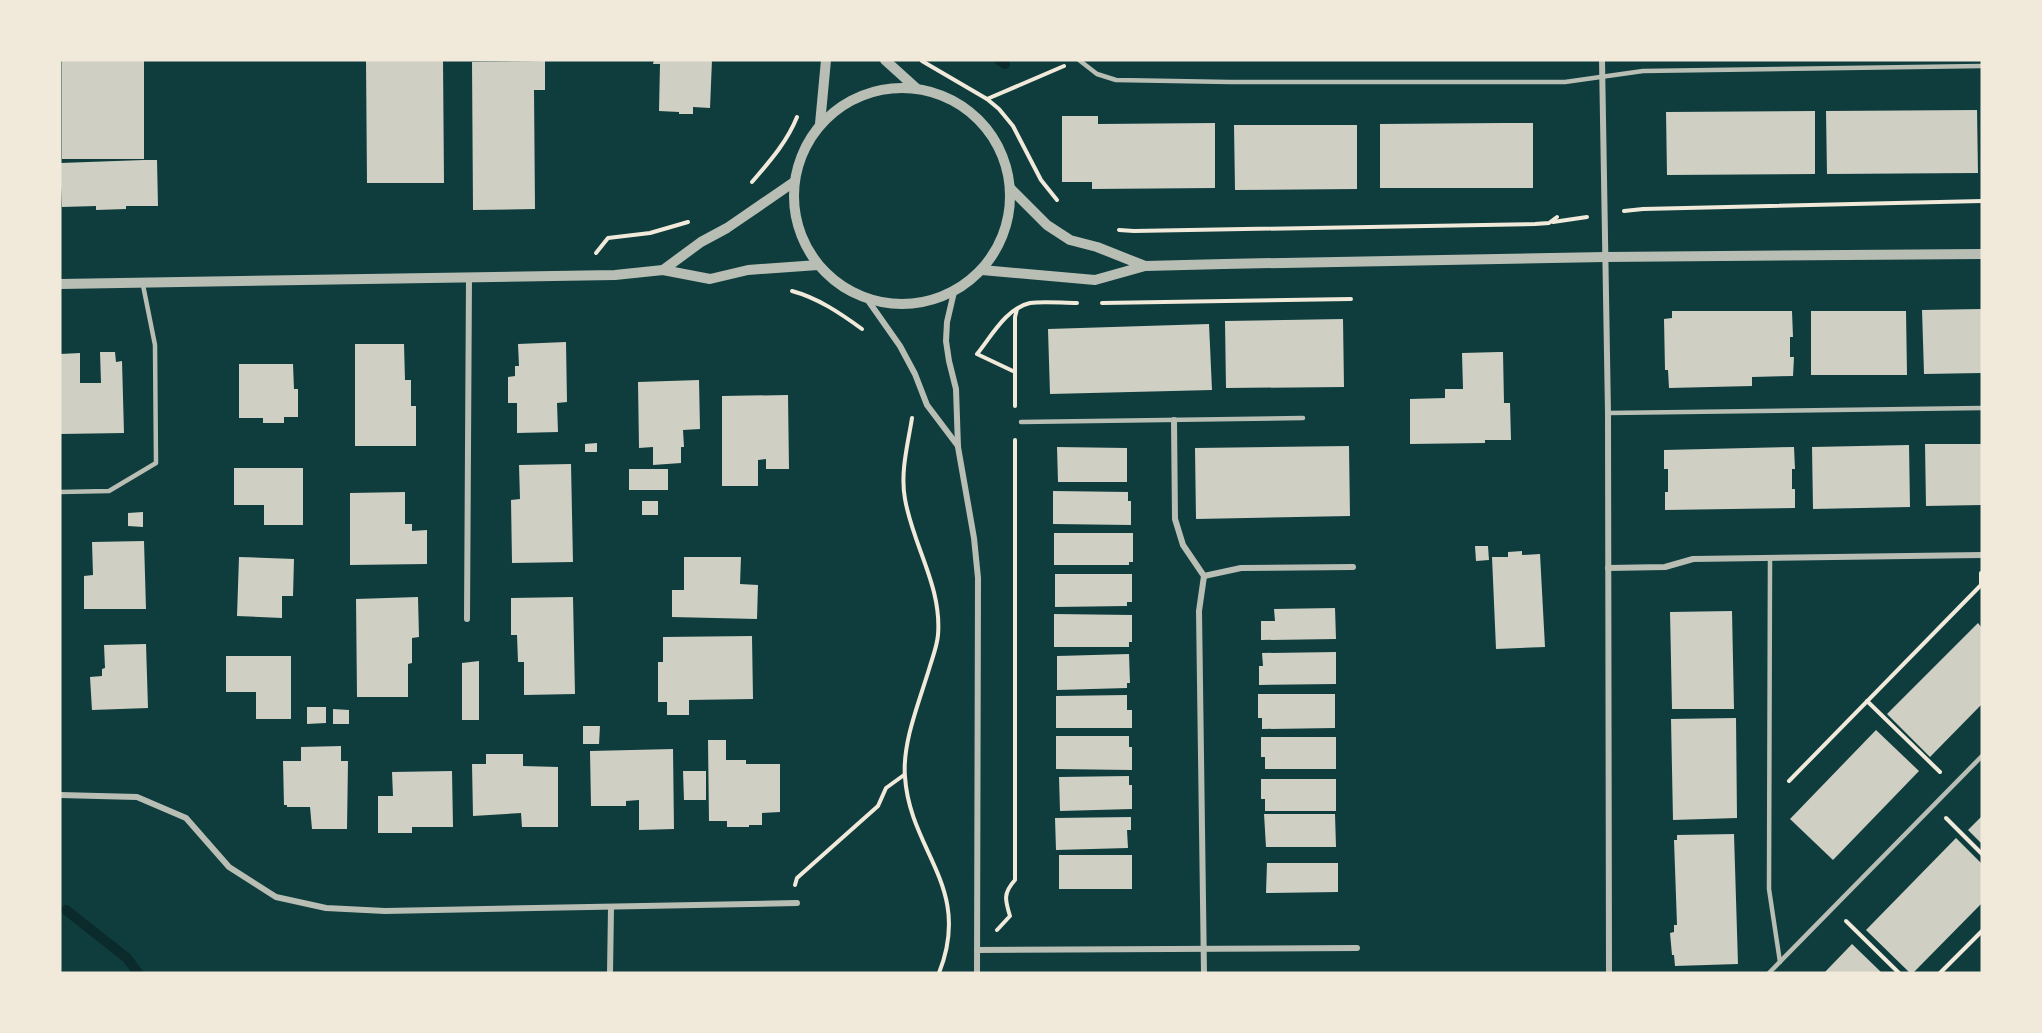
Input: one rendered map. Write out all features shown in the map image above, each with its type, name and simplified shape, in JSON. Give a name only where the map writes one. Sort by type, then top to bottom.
[{"type":"street","points":[[820,124],[826,60]]},
{"type":"street","points":[[885,60],[916,88]]},
{"type":"street","points":[[1602,60],[1608,413],[1609,973]]},
{"type":"street","points":[[890,87],[916,88],[941,94],[961,104],[977,117],[993,136],[1002,153],[1010,188],[1010,209],[998,248],[982,270],[954,292],[933,301],[890,304],[867,299],[841,287],[818,265],[804,241],[796,216],[794,182],[802,152],[820,124],[839,107],[862,95],[890,87]]},
{"type":"street","points":[[663,270],[701,242],[727,228],[794,182]]},
{"type":"street","points":[[1010,188],[1047,225],[1070,240],[1097,247],[1145,266]]},
{"type":"street","points":[[982,270],[1095,280],[1145,266],[1605,257],[1982,254]]},
{"type":"street","points":[[60,284],[577,275],[643,273],[663,270],[710,279],[748,270],[818,265]]},
{"type":"street","points":[[466,619],[469,277]]},
{"type":"street","points":[[954,292],[947,322],[946,341],[956,389],[958,447],[974,538],[978,578],[977,973]]},
{"type":"street","points":[[867,299],[900,346],[915,374],[927,405],[958,447]]},
{"type":"street","points":[[1174,420],[1175,519],[1184,544],[1204,576],[1199,611],[1204,973]]},
{"type":"street","points":[[1608,568],[1665,567],[1693,559],[1981,555]]},
{"type":"street","points":[[1204,576],[1241,568],[1353,567]]},
{"type":"street","points":[[60,795],[137,797],[186,818],[229,867],[276,897],[326,908],[386,911],[794,903]]},
{"type":"street","points":[[610,973],[611,908]]},
{"type":"street","points":[[977,950],[1357,948]]},
{"type":"lane","points":[[1079,60],[1097,75],[1116,80],[1564,82],[1643,71],[1982,66]]},
{"type":"lane","points":[[60,492],[109,491],[156,463],[155,345],[142,282]]},
{"type":"lane","points":[[1608,413],[1982,408]]},
{"type":"lane","points":[[1021,422],[1303,418]]},
{"type":"lane","points":[[1770,559],[1769,889],[1780,962]]},
{"type":"lane","points":[[1769,973],[1982,756]]},
{"type":"path","points":[[921,60],[987,99],[1013,126],[1041,180],[1062,206]]},
{"type":"path","points":[[987,99],[1079,60]]},
{"type":"path","points":[[752,182],[782,147],[800,108]]},
{"type":"path","points":[[1630,210],[1982,201]]},
{"type":"path","points":[[1110,229],[1134,231],[1535,224],[1549,223],[1557,217]]},
{"type":"path","points":[[577,275],[608,238],[650,233],[696,218]]},
{"type":"path","points":[[789,290],[806,295],[834,309],[863,330]]},
{"type":"path","points":[[1094,303],[1351,299]]},
{"type":"path","points":[[1015,372],[977,354],[1006,317],[1030,303],[1083,303]]},
{"type":"path","points":[[1015,412],[1015,317],[1017,309]]},
{"type":"path","points":[[912,414],[904,464],[904,498],[934,588],[938,613],[938,637],[907,744],[904,775],[911,811],[942,882],[947,899],[950,917],[949,940],[939,973]]},
{"type":"path","points":[[977,950],[1010,916],[1005,900],[1008,888],[1015,880],[1015,433]]},
{"type":"path","points":[[1770,801],[1982,585],[1981,555]]},
{"type":"path","points":[[1867,701],[1953,785]]},
{"type":"path","points":[[794,903],[797,878],[878,806],[886,788],[904,775]]},
{"type":"path","points":[[1934,806],[1982,854]]},
{"type":"path","points":[[1833,908],[1899,973]]},
{"type":"path","points":[[1940,973],[1982,931]]},
{"type":"building","points":[[62,60],[144,60],[144,159],[62,159]]},
{"type":"building","points":[[443,60],[444,183],[367,183],[366,61]]},
{"type":"building","points":[[654,60],[712,60],[710,108],[693,107],[693,114],[659,111],[660,64],[653,64]]},
{"type":"building","points":[[545,61],[545,90],[534,90],[535,209],[473,210],[472,62]]},
{"type":"building","points":[[1977,110],[1978,173],[1827,174],[1826,111]]},
{"type":"building","points":[[1815,111],[1815,174],[1667,175],[1666,112]]},
{"type":"building","points":[[1062,116],[1098,116],[1098,124],[1215,123],[1215,188],[1092,189],[1092,182],[1062,182]]},
{"type":"building","points":[[1533,123],[1533,188],[1380,188],[1380,124]]},
{"type":"building","points":[[1234,125],[1357,125],[1357,189],[1235,190]]},
{"type":"building","points":[[157,160],[158,206],[126,206],[126,209],[96,210],[96,206],[62,207],[60,163]]},
{"type":"building","points":[[1982,309],[1982,373],[1924,374],[1922,310]]},
{"type":"building","points":[[1672,311],[1792,311],[1793,337],[1790,337],[1790,357],[1794,357],[1793,376],[1752,377],[1752,386],[1669,388],[1668,370],[1665,370],[1664,319],[1672,318]]},
{"type":"building","points":[[1811,311],[1906,311],[1907,375],[1811,375]]},
{"type":"building","points":[[1343,319],[1344,387],[1226,388],[1225,321]]},
{"type":"building","points":[[1209,324],[1212,390],[1050,394],[1048,329]]},
{"type":"building","points":[[566,342],[567,402],[557,403],[558,432],[517,433],[517,403],[508,403],[508,377],[515,376],[515,366],[519,366],[518,344]]},
{"type":"building","points":[[355,344],[404,344],[405,380],[411,380],[411,406],[416,406],[416,446],[355,446]]},
{"type":"building","points":[[100,352],[115,352],[116,362],[122,361],[124,433],[60,434],[60,354],[80,353],[80,383],[101,383]]},
{"type":"building","points":[[1503,352],[1504,403],[1510,403],[1511,440],[1485,440],[1485,443],[1410,444],[1410,399],[1445,398],[1445,389],[1463,389],[1462,353]]},
{"type":"building","points":[[239,364],[293,364],[294,389],[298,389],[298,417],[284,417],[284,423],[263,423],[263,418],[239,418]]},
{"type":"building","points":[[699,380],[700,429],[683,430],[684,447],[681,447],[681,463],[653,465],[653,447],[639,448],[638,382]]},
{"type":"building","points":[[788,395],[789,469],[766,469],[766,459],[758,460],[758,486],[722,486],[722,396]]},
{"type":"building","points":[[597,443],[597,452],[585,452],[585,444]]},
{"type":"building","points":[[1925,444],[1982,444],[1982,505],[1926,506]]},
{"type":"building","points":[[1909,445],[1910,507],[1813,509],[1812,447]]},
{"type":"building","points":[[1349,446],[1350,516],[1196,519],[1195,448]]},
{"type":"building","points":[[1057,447],[1127,448],[1127,482],[1058,482]]},
{"type":"building","points":[[1794,447],[1795,469],[1792,469],[1792,489],[1795,489],[1795,508],[1665,510],[1668,469],[1664,469],[1664,450]]},
{"type":"building","points":[[571,464],[573,562],[512,563],[511,500],[520,499],[519,465]]},
{"type":"building","points":[[234,468],[303,468],[303,525],[264,525],[264,505],[234,505]]},
{"type":"building","points":[[629,469],[668,469],[668,490],[629,490]]},
{"type":"building","points":[[1053,491],[1128,492],[1128,501],[1131,501],[1131,525],[1053,524]]},
{"type":"building","points":[[405,492],[405,524],[412,524],[412,531],[427,530],[427,564],[350,565],[350,493]]},
{"type":"building","points":[[642,501],[658,501],[658,515],[642,515]]},
{"type":"building","points":[[143,512],[143,527],[128,526],[128,513]]},
{"type":"building","points":[[1054,533],[1133,533],[1133,562],[1129,562],[1129,565],[1054,565]]},
{"type":"building","points":[[144,541],[146,609],[84,609],[84,576],[93,575],[92,542]]},
{"type":"building","points":[[1475,546],[1488,546],[1489,560],[1476,561]]},
{"type":"building","points":[[1522,551],[1522,555],[1540,554],[1545,647],[1496,649],[1492,557],[1508,557],[1508,552]]},
{"type":"building","points":[[239,557],[294,559],[293,596],[282,596],[282,618],[237,616]]},
{"type":"building","points":[[684,557],[741,557],[740,584],[758,585],[757,619],[672,617],[672,590],[684,590]]},
{"type":"building","points":[[1055,574],[1132,574],[1132,602],[1127,602],[1127,606],[1055,607]]},
{"type":"building","points":[[418,597],[419,637],[412,638],[412,663],[408,664],[408,697],[357,697],[356,599]]},
{"type":"building","points":[[573,597],[575,694],[524,695],[524,662],[518,662],[517,635],[511,635],[511,598]]},
{"type":"building","points":[[1335,608],[1336,639],[1261,640],[1261,621],[1275,621],[1274,609]]},
{"type":"building","points":[[1732,611],[1734,709],[1672,709],[1670,612]]},
{"type":"building","points":[[1054,614],[1132,615],[1132,642],[1129,642],[1129,647],[1054,647]]},
{"type":"building","points":[[1978,623],[1982,628],[1982,704],[1930,757],[1887,714]]},
{"type":"building","points":[[752,636],[753,699],[689,700],[689,715],[667,715],[667,702],[658,702],[658,662],[663,662],[663,637]]},
{"type":"building","points":[[146,644],[148,708],[92,710],[90,677],[102,676],[102,669],[105,668],[104,645]]},
{"type":"building","points":[[1336,652],[1336,684],[1259,685],[1259,666],[1263,666],[1262,653]]},
{"type":"building","points":[[1129,654],[1130,683],[1127,683],[1127,688],[1057,690],[1057,656]]},
{"type":"building","points":[[226,656],[291,656],[291,719],[256,719],[256,692],[226,692]]},
{"type":"building","points":[[479,661],[479,720],[462,720],[462,663]]},
{"type":"building","points":[[1258,694],[1335,694],[1335,728],[1262,729],[1262,718],[1258,718]]},
{"type":"building","points":[[1127,695],[1127,710],[1132,710],[1132,728],[1056,728],[1056,696]]},
{"type":"building","points":[[307,707],[326,707],[326,723],[307,724]]},
{"type":"building","points":[[333,709],[349,710],[349,724],[333,724]]},
{"type":"building","points":[[1736,718],[1737,818],[1673,820],[1671,719]]},
{"type":"building","points":[[583,726],[600,726],[599,744],[583,744]]},
{"type":"building","points":[[1876,730],[1919,771],[1833,860],[1790,819]]},
{"type":"building","points":[[1056,736],[1129,736],[1129,747],[1132,747],[1132,770],[1056,769]]},
{"type":"building","points":[[1261,737],[1336,737],[1336,769],[1265,769],[1265,757],[1261,757]]},
{"type":"building","points":[[708,740],[726,740],[726,760],[746,760],[746,764],[780,764],[780,812],[762,813],[762,825],[749,825],[749,827],[727,827],[727,821],[709,821]]},
{"type":"building","points":[[341,746],[341,761],[348,761],[347,829],[312,829],[310,807],[284,805],[283,761],[301,761],[301,747]]},
{"type":"building","points":[[673,749],[674,829],[639,830],[639,800],[626,801],[626,806],[591,806],[590,751]]},
{"type":"building","points":[[486,754],[523,754],[523,766],[558,767],[558,827],[522,827],[521,813],[473,816],[472,764],[486,764]]},
{"type":"building","points":[[452,771],[453,827],[412,827],[412,833],[378,833],[378,796],[393,796],[392,772]]},
{"type":"building","points":[[683,771],[706,771],[706,800],[684,800]]},
{"type":"building","points":[[1129,776],[1129,785],[1132,785],[1132,809],[1060,811],[1059,777]]},
{"type":"building","points":[[1261,779],[1336,779],[1336,811],[1265,811],[1265,799],[1261,799]]},
{"type":"building","points":[[1264,814],[1335,814],[1336,847],[1266,847]]},
{"type":"building","points":[[1982,816],[1982,844],[1968,830]]},
{"type":"building","points":[[1131,817],[1131,830],[1127,830],[1128,848],[1056,850],[1055,818]]},
{"type":"building","points":[[1734,834],[1738,964],[1675,966],[1670,933],[1674,932],[1674,925],[1677,925],[1674,840],[1677,840],[1677,835]]},
{"type":"building","points":[[1956,838],[1982,864],[1982,903],[1913,973],[1910,973],[1866,930]]},
{"type":"building","points":[[1059,855],[1132,855],[1132,889],[1059,889]]},
{"type":"building","points":[[1267,863],[1338,863],[1338,892],[1266,893]]},
{"type":"building","points":[[1852,944],[1882,973],[1824,973]]},
{"type":"waterway","points":[[999,60],[1005,64]]},
{"type":"waterway","points":[[66,910],[127,958],[138,973]]}]
